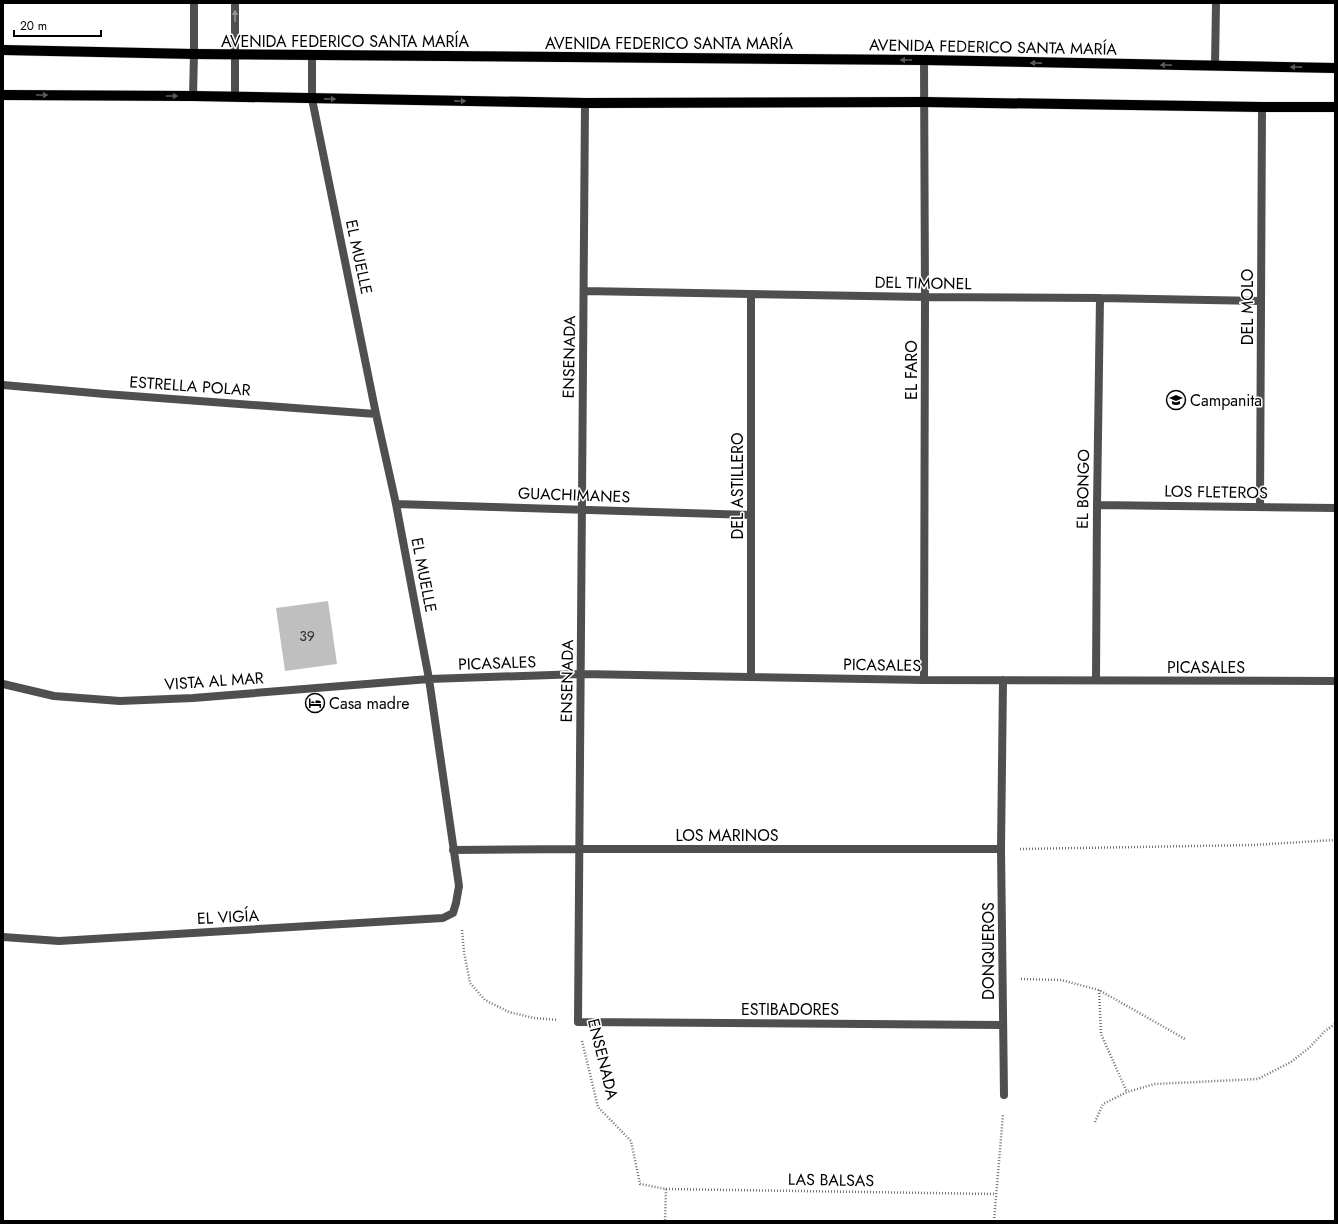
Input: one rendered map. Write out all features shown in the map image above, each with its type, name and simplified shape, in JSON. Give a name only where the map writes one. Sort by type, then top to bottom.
[{"type":"main road","name":"AVENIDA FEDERICO SANTA MARÍA","points":[[3,50],[236,55],[924,60],[1335,68]]},
{"type":"main road","points":[[3,95],[193,96],[585,103],[924,102],[1335,107]]},
{"type":"street","points":[[193,96],[194,3]]},
{"type":"street","points":[[235,3],[235,97]]},
{"type":"street","points":[[1216,3],[1216,66]]},
{"type":"street","name":"EL MUELLE","points":[[312,55],[312,99],[376,414],[396,504],[429,679],[459,886],[453,913]]},
{"type":"street","name":"EL FARO","points":[[924,60],[924,680]]},
{"type":"street","name":"ENSENADA","points":[[578,1022],[585,103]]},
{"type":"street","name":"DEL MOLO","points":[[1260,507],[1262,107]]},
{"type":"street","name":"DEL TIMONEL","points":[[584,291],[1261,301]]},
{"type":"street","name":"DEL ASTILLERO","points":[[751,294],[751,677]]},
{"type":"street","name":"EL BONGO","points":[[1096,680],[1100,298]]},
{"type":"street","name":"ESTRELLA POLAR","points":[[3,384],[105,394],[376,414]]},
{"type":"street","name":"GUACHIMANES","points":[[396,504],[751,515]]},
{"type":"street","name":"LOS FLETEROS","points":[[1097,505],[1335,508]]},
{"type":"street","name":"PICASALES","points":[[429,679],[581,674],[924,680],[1335,681]]},
{"type":"street","name":"VISTA AL MAR","points":[[3,684],[54,696],[120,701],[193,698],[429,679]]},
{"type":"street","name":"DONQUEROS","points":[[1003,680],[1001,849],[1004,1095]]},
{"type":"street","name":"LOS MARINOS","points":[[453,850],[1001,849]]},
{"type":"street","name":"EL VIGÍA","points":[[3,937],[67,940],[443,918],[453,913]]},
{"type":"street","name":"ESTIBADORES","points":[[578,1022],[1002,1024]]},
{"type":"path","points":[[1001,849],[1253,845],[1335,840]]},
{"type":"path","points":[[453,913],[459,920],[462,929],[464,952],[470,983],[485,1000],[509,1012],[534,1018],[578,1022]]},
{"type":"path","points":[[1003,979],[1061,980],[1099,990],[1185,1039]]},
{"type":"path","points":[[1099,990],[1101,1034],[1127,1092]]},
{"type":"path","name":"ENSENADA","points":[[578,1022],[598,1106],[631,1141],[640,1184],[666,1189]]},
{"type":"path","points":[[1095,1122],[1103,1104],[1127,1092],[1156,1084],[1258,1079],[1291,1062],[1310,1047],[1325,1031],[1335,1024]]},
{"type":"path","points":[[994,1221],[1004,1095]]},
{"type":"path","points":[[665,1221],[666,1189]]},
{"type":"path","name":"LAS BALSAS","points":[[666,1189],[996,1194]]},
{"type":"building","points":[[328,601],[337,664],[285,671],[276,608]]},
{"type":"place","name":"Campanita","points":[[1176,400]]},
{"type":"place","name":"Casa madre","points":[[315,703]]}]
